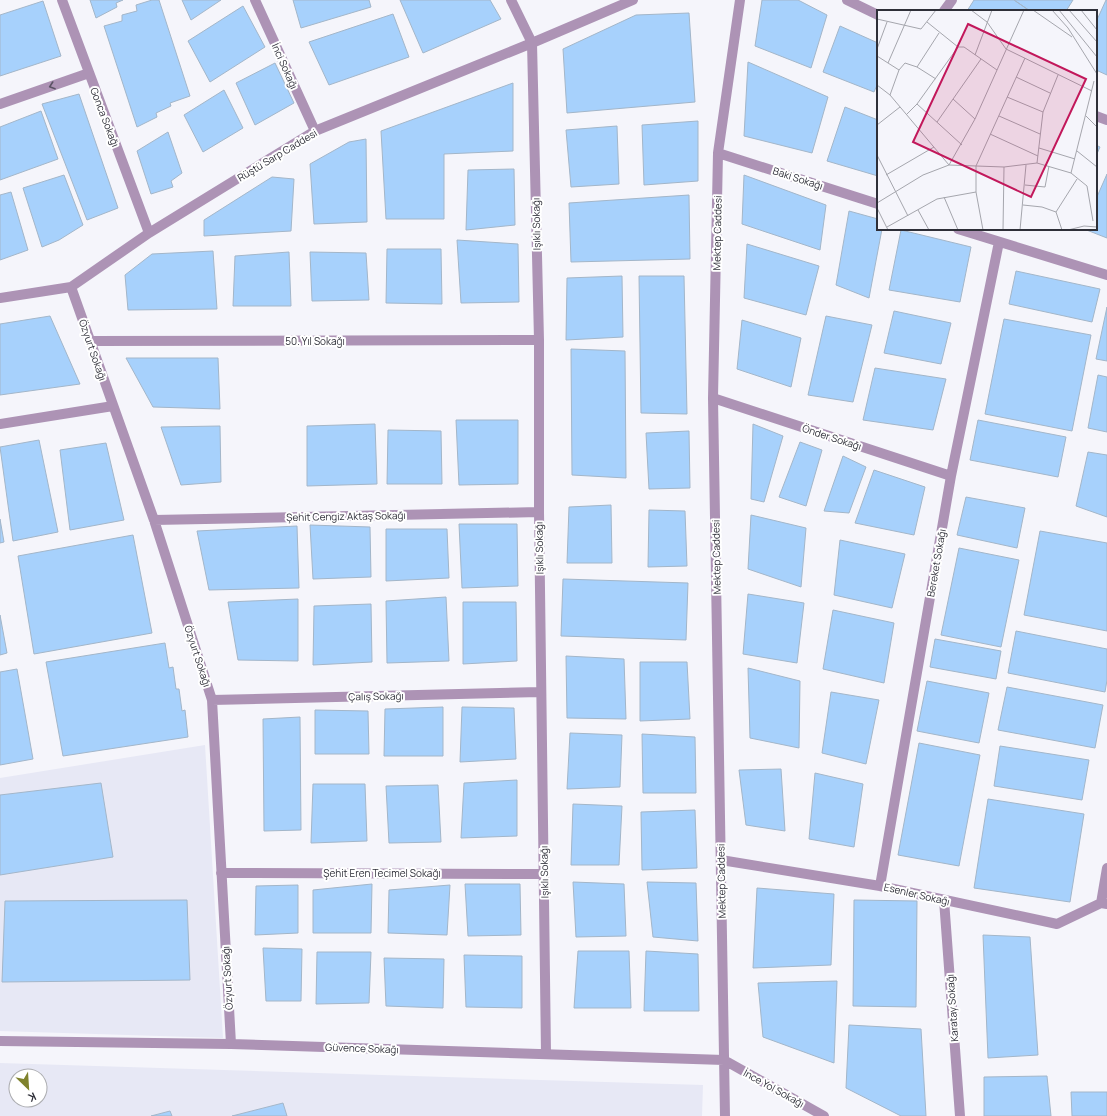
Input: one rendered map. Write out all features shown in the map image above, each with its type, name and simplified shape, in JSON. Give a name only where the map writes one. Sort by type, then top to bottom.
[{"type":"street","name":"Gonca Sokağı","points":[[62,0],[149,233]]},
{"type":"street","name":"İnci Sokağı","points":[[255,0],[315,131]]},
{"type":"street","points":[[511,0],[532,43]]},
{"type":"street","name":"Rüştü Sarp Caddesi","points":[[0,298],[71,287],[149,233],[315,131],[532,43],[633,0]]},
{"type":"street","name":"Mektep Caddesi","points":[[725,1116],[713,398],[718,153],[740,0]]},
{"type":"street","points":[[847,0],[877,15]]},
{"type":"street","points":[[945,10],[952,0]]},
{"type":"street","name":"Işıklı Sokağı","points":[[532,43],[539,340],[540,692],[546,1054]]},
{"type":"street","points":[[0,104],[89,73]]},
{"type":"street","points":[[1097,116],[1107,120]]},
{"type":"street","name":"Baki Sokağı","points":[[718,153],[877,204]]},
{"type":"street","points":[[961,230],[1107,275]]},
{"type":"street","name":"Bereket Sokağı","points":[[880,886],[951,476],[999,242]]},
{"type":"street","name":"Özyurt Sokağı","points":[[71,287],[154,520],[212,700],[231,1044]]},
{"type":"street","name":"50. Yıl Sokağı","points":[[90,341],[539,340]]},
{"type":"street","name":"Önder Sokağı","points":[[713,398],[951,476]]},
{"type":"street","points":[[0,424],[113,406]]},
{"type":"street","name":"Şehit Cengiz Aktaş Sokağı","points":[[154,520],[539,512]]},
{"type":"street","name":"Çalış Sokağı","points":[[212,700],[540,692]]},
{"type":"street","name":"Esenler Sokağı","points":[[721,860],[880,886],[1057,924],[1104,903]]},
{"type":"street","points":[[1104,903],[1107,868]]},
{"type":"street","name":"Şehit Eren Tecimel Sokağı","points":[[221,873],[544,874]]},
{"type":"street","name":"Karatay Sokağı","points":[[944,900],[960,1116]]},
{"type":"street","name":"Güvence Sokağı","points":[[0,1041],[231,1044],[724,1060]]},
{"type":"street","name":"İnce Yol Sokağı","points":[[724,1060],[824,1116]]},
{"type":"shaded area","points":[[205,745],[223,1038],[0,1031],[0,778]]},
{"type":"shaded area","points":[[0,1063],[703,1085],[702,1116],[0,1116]]},
{"type":"building","points":[[90,0],[123,0],[116,3],[117,7],[96,18]]},
{"type":"building","points":[[152,0],[159,0],[190,96],[170,103],[171,106],[156,113],[157,117],[137,127],[104,26],[122,21],[122,15],[137,11],[136,5]]},
{"type":"building","points":[[182,0],[221,0],[191,20]]},
{"type":"building","points":[[293,0],[369,0],[371,7],[301,28]]},
{"type":"building","points":[[400,0],[490,0],[501,19],[423,53]]},
{"type":"building","points":[[762,0],[798,0],[827,15],[811,68],[755,46]]},
{"type":"building","points":[[974,0],[1014,0],[1029,10],[968,10]]},
{"type":"building","points":[[1014,0],[1073,0],[1067,10],[1029,10]]},
{"type":"building","points":[[1107,0],[1107,75],[1097,70],[1097,20]]},
{"type":"building","points":[[43,1],[61,56],[0,76],[0,15]]},
{"type":"building","points":[[243,6],[265,47],[210,82],[188,41]]},
{"type":"building","points":[[689,13],[695,102],[567,113],[563,49],[636,15]]},
{"type":"building","points":[[393,14],[409,57],[329,85],[309,42]]},
{"type":"building","points":[[840,26],[877,43],[877,85],[874,92],[823,72]]},
{"type":"building","points":[[748,62],[828,97],[812,153],[744,136]]},
{"type":"building","points":[[275,63],[294,103],[255,125],[236,83]]},
{"type":"building","points":[[513,83],[513,151],[444,154],[444,219],[386,219],[381,131]]},
{"type":"building","points":[[224,90],[243,128],[203,152],[184,115]]},
{"type":"building","points":[[79,94],[118,208],[87,220],[42,104]]},
{"type":"building","points":[[845,107],[877,120],[877,176],[827,161]]},
{"type":"building","points":[[41,111],[58,159],[0,180],[0,127]]},
{"type":"building","points":[[698,121],[698,181],[644,185],[642,125]]},
{"type":"building","points":[[617,126],[619,184],[571,187],[566,130]]},
{"type":"building","points":[[168,132],[182,173],[171,181],[173,187],[151,194],[137,151]]},
{"type":"building","points":[[366,139],[367,222],[314,224],[310,164],[349,142]]},
{"type":"building","points":[[1097,146],[1100,147],[1097,154]]},
{"type":"building","points":[[514,169],[515,225],[466,230],[468,170]]},
{"type":"building","points":[[1107,174],[1107,238],[1087,230],[1097,230],[1097,197]]},
{"type":"building","points":[[64,175],[83,225],[59,240],[42,247],[23,188]]},
{"type":"building","points":[[744,175],[826,205],[820,250],[742,224]]},
{"type":"building","points":[[272,177],[294,179],[291,231],[204,236],[204,220]]},
{"type":"building","points":[[11,192],[28,250],[0,260],[0,195]]},
{"type":"building","points":[[689,195],[690,259],[571,262],[569,203]]},
{"type":"building","points":[[849,211],[877,219],[877,230],[882,230],[869,298],[836,285]]},
{"type":"building","points":[[901,230],[971,247],[960,302],[889,290]]},
{"type":"building","points":[[457,240],[518,244],[519,302],[461,303]]},
{"type":"building","points":[[747,244],[819,266],[806,315],[744,298]]},
{"type":"building","points":[[387,249],[441,249],[442,304],[386,303]]},
{"type":"building","points":[[213,251],[217,309],[128,310],[125,275],[152,254]]},
{"type":"building","points":[[289,252],[291,306],[233,306],[235,256]]},
{"type":"building","points":[[310,252],[366,253],[369,300],[312,301]]},
{"type":"building","points":[[1016,271],[1100,289],[1092,322],[1009,304]]},
{"type":"building","points":[[622,276],[623,337],[566,340],[567,278]]},
{"type":"building","points":[[639,276],[684,276],[687,414],[641,413]]},
{"type":"building","points":[[1107,307],[1107,361],[1096,359]]},
{"type":"building","points":[[894,311],[951,323],[941,364],[884,353]]},
{"type":"building","points":[[50,316],[80,384],[0,395],[0,324]]},
{"type":"building","points":[[826,316],[872,325],[853,402],[808,395]]},
{"type":"building","points":[[1004,319],[1091,335],[1072,431],[985,414]]},
{"type":"building","points":[[742,320],[801,338],[791,387],[737,369]]},
{"type":"building","points":[[571,349],[625,351],[626,478],[572,475]]},
{"type":"building","points":[[126,358],[218,358],[220,409],[153,407]]},
{"type":"building","points":[[875,368],[946,379],[933,430],[863,420]]},
{"type":"building","points":[[1098,375],[1107,377],[1107,432],[1088,428]]},
{"type":"building","points":[[456,420],[518,420],[518,484],[459,485]]},
{"type":"building","points":[[978,420],[1066,437],[1058,477],[970,460]]},
{"type":"building","points":[[375,424],[377,484],[307,486],[307,426]]},
{"type":"building","points":[[753,424],[783,436],[764,502],[751,499]]},
{"type":"building","points":[[220,426],[221,482],[181,485],[161,427]]},
{"type":"building","points":[[388,430],[441,431],[442,484],[387,484]]},
{"type":"building","points":[[689,431],[690,488],[649,489],[646,433]]},
{"type":"building","points":[[39,440],[58,532],[13,541],[0,447]]},
{"type":"building","points":[[800,442],[822,450],[806,506],[779,497]]},
{"type":"building","points":[[106,443],[124,520],[70,530],[60,450]]},
{"type":"building","points":[[1088,452],[1107,455],[1107,517],[1076,506]]},
{"type":"building","points":[[843,456],[866,467],[849,513],[824,511]]},
{"type":"building","points":[[874,470],[925,487],[914,535],[855,523]]},
{"type":"building","points":[[966,497],[1025,508],[1017,548],[957,535]]},
{"type":"building","points":[[611,505],[612,563],[567,563],[569,507]]},
{"type":"building","points":[[649,510],[685,511],[687,566],[648,567]]},
{"type":"building","points":[[751,515],[806,528],[801,587],[748,569]]},
{"type":"building","points":[[0,519],[4,542],[0,543]]},
{"type":"building","points":[[459,524],[517,524],[518,586],[462,588]]},
{"type":"building","points":[[310,525],[370,527],[371,577],[313,579]]},
{"type":"building","points":[[297,526],[299,588],[209,590],[197,531]]},
{"type":"building","points":[[386,529],[447,529],[449,578],[386,581]]},
{"type":"building","points":[[1040,531],[1107,543],[1107,631],[1024,615]]},
{"type":"building","points":[[133,535],[152,633],[34,654],[18,556]]},
{"type":"building","points":[[840,540],[905,554],[892,608],[834,595]]},
{"type":"building","points":[[959,548],[1019,560],[1001,647],[941,635]]},
{"type":"building","points":[[563,579],[688,583],[686,640],[561,636]]},
{"type":"building","points":[[748,594],[804,603],[797,663],[743,654]]},
{"type":"building","points":[[446,597],[449,661],[387,663],[386,601]]},
{"type":"building","points":[[298,599],[298,661],[238,660],[228,602]]},
{"type":"building","points":[[463,602],[516,602],[517,661],[463,664]]},
{"type":"building","points":[[371,604],[372,662],[313,665],[314,606]]},
{"type":"building","points":[[833,610],[894,623],[884,683],[823,669]]},
{"type":"building","points":[[0,615],[7,653],[0,655]]},
{"type":"building","points":[[1016,631],[1107,649],[1107,680],[1105,692],[1008,673]]},
{"type":"building","points":[[935,639],[1001,651],[996,679],[930,667]]},
{"type":"building","points":[[165,643],[169,668],[173,667],[176,689],[179,689],[182,711],[185,710],[188,737],[63,756],[46,662]]},
{"type":"building","points":[[566,656],[624,659],[626,719],[567,718]]},
{"type":"building","points":[[640,662],[687,662],[690,719],[640,721]]},
{"type":"building","points":[[748,668],[800,681],[799,748],[750,738]]},
{"type":"building","points":[[17,669],[33,759],[0,765],[0,672]]},
{"type":"building","points":[[927,681],[989,693],[979,743],[917,731]]},
{"type":"building","points":[[1007,687],[1103,705],[1095,748],[998,730]]},
{"type":"building","points":[[831,692],[879,700],[866,764],[822,753]]},
{"type":"building","points":[[443,707],[443,756],[384,756],[385,709]]},
{"type":"building","points":[[462,707],[514,708],[516,759],[460,762]]},
{"type":"building","points":[[315,710],[368,711],[369,754],[315,754]]},
{"type":"building","points":[[300,717],[301,830],[264,831],[263,719]]},
{"type":"building","points":[[570,733],[622,735],[620,787],[567,789]]},
{"type":"building","points":[[642,734],[695,737],[696,793],[643,793]]},
{"type":"building","points":[[919,743],[980,755],[959,866],[898,855]]},
{"type":"building","points":[[1000,746],[1089,760],[1082,800],[994,786]]},
{"type":"building","points":[[781,769],[785,831],[746,825],[739,770]]},
{"type":"building","points":[[815,773],[863,784],[854,847],[809,839]]},
{"type":"building","points":[[517,780],[517,836],[461,838],[464,783]]},
{"type":"building","points":[[101,783],[113,857],[0,875],[0,795]]},
{"type":"building","points":[[313,784],[365,784],[367,841],[311,843]]},
{"type":"building","points":[[438,785],[441,842],[389,843],[386,786]]},
{"type":"building","points":[[988,799],[1084,814],[1070,902],[974,888]]},
{"type":"building","points":[[573,804],[622,806],[619,865],[571,865]]},
{"type":"building","points":[[695,810],[697,868],[642,870],[641,812]]},
{"type":"building","points":[[573,882],[624,884],[626,936],[576,937]]},
{"type":"building","points":[[647,882],[696,883],[698,941],[653,937]]},
{"type":"building","points":[[372,884],[371,933],[313,933],[313,890]]},
{"type":"building","points":[[465,884],[520,884],[521,935],[468,936]]},
{"type":"building","points":[[298,885],[298,933],[255,935],[256,886]]},
{"type":"building","points":[[450,885],[447,935],[388,933],[389,890]]},
{"type":"building","points":[[757,888],[834,894],[831,965],[753,968]]},
{"type":"building","points":[[187,900],[190,980],[2,982],[5,901]]},
{"type":"building","points":[[854,900],[917,901],[916,1007],[853,1006]]},
{"type":"building","points":[[983,935],[1030,937],[1038,1055],[988,1058]]},
{"type":"building","points":[[263,948],[302,949],[301,1001],[266,1001]]},
{"type":"building","points":[[578,951],[629,951],[631,1008],[574,1008]]},
{"type":"building","points":[[646,951],[698,954],[699,1011],[644,1011]]},
{"type":"building","points":[[317,952],[371,952],[369,1003],[316,1004]]},
{"type":"building","points":[[464,955],[522,956],[522,1008],[466,1007]]},
{"type":"building","points":[[384,958],[444,959],[443,1008],[386,1006]]},
{"type":"building","points":[[837,981],[834,1063],[763,1037],[758,983]]},
{"type":"building","points":[[849,1025],[921,1029],[926,1116],[901,1116],[846,1088]]},
{"type":"building","points":[[1047,1076],[1051,1116],[984,1116],[984,1077]]},
{"type":"building","points":[[1071,1092],[1107,1092],[1107,1116],[1072,1116]]},
{"type":"building","points":[[283,1103],[287,1116],[232,1116]]},
{"type":"building","points":[[170,1111],[172,1116],[151,1116]]}]
